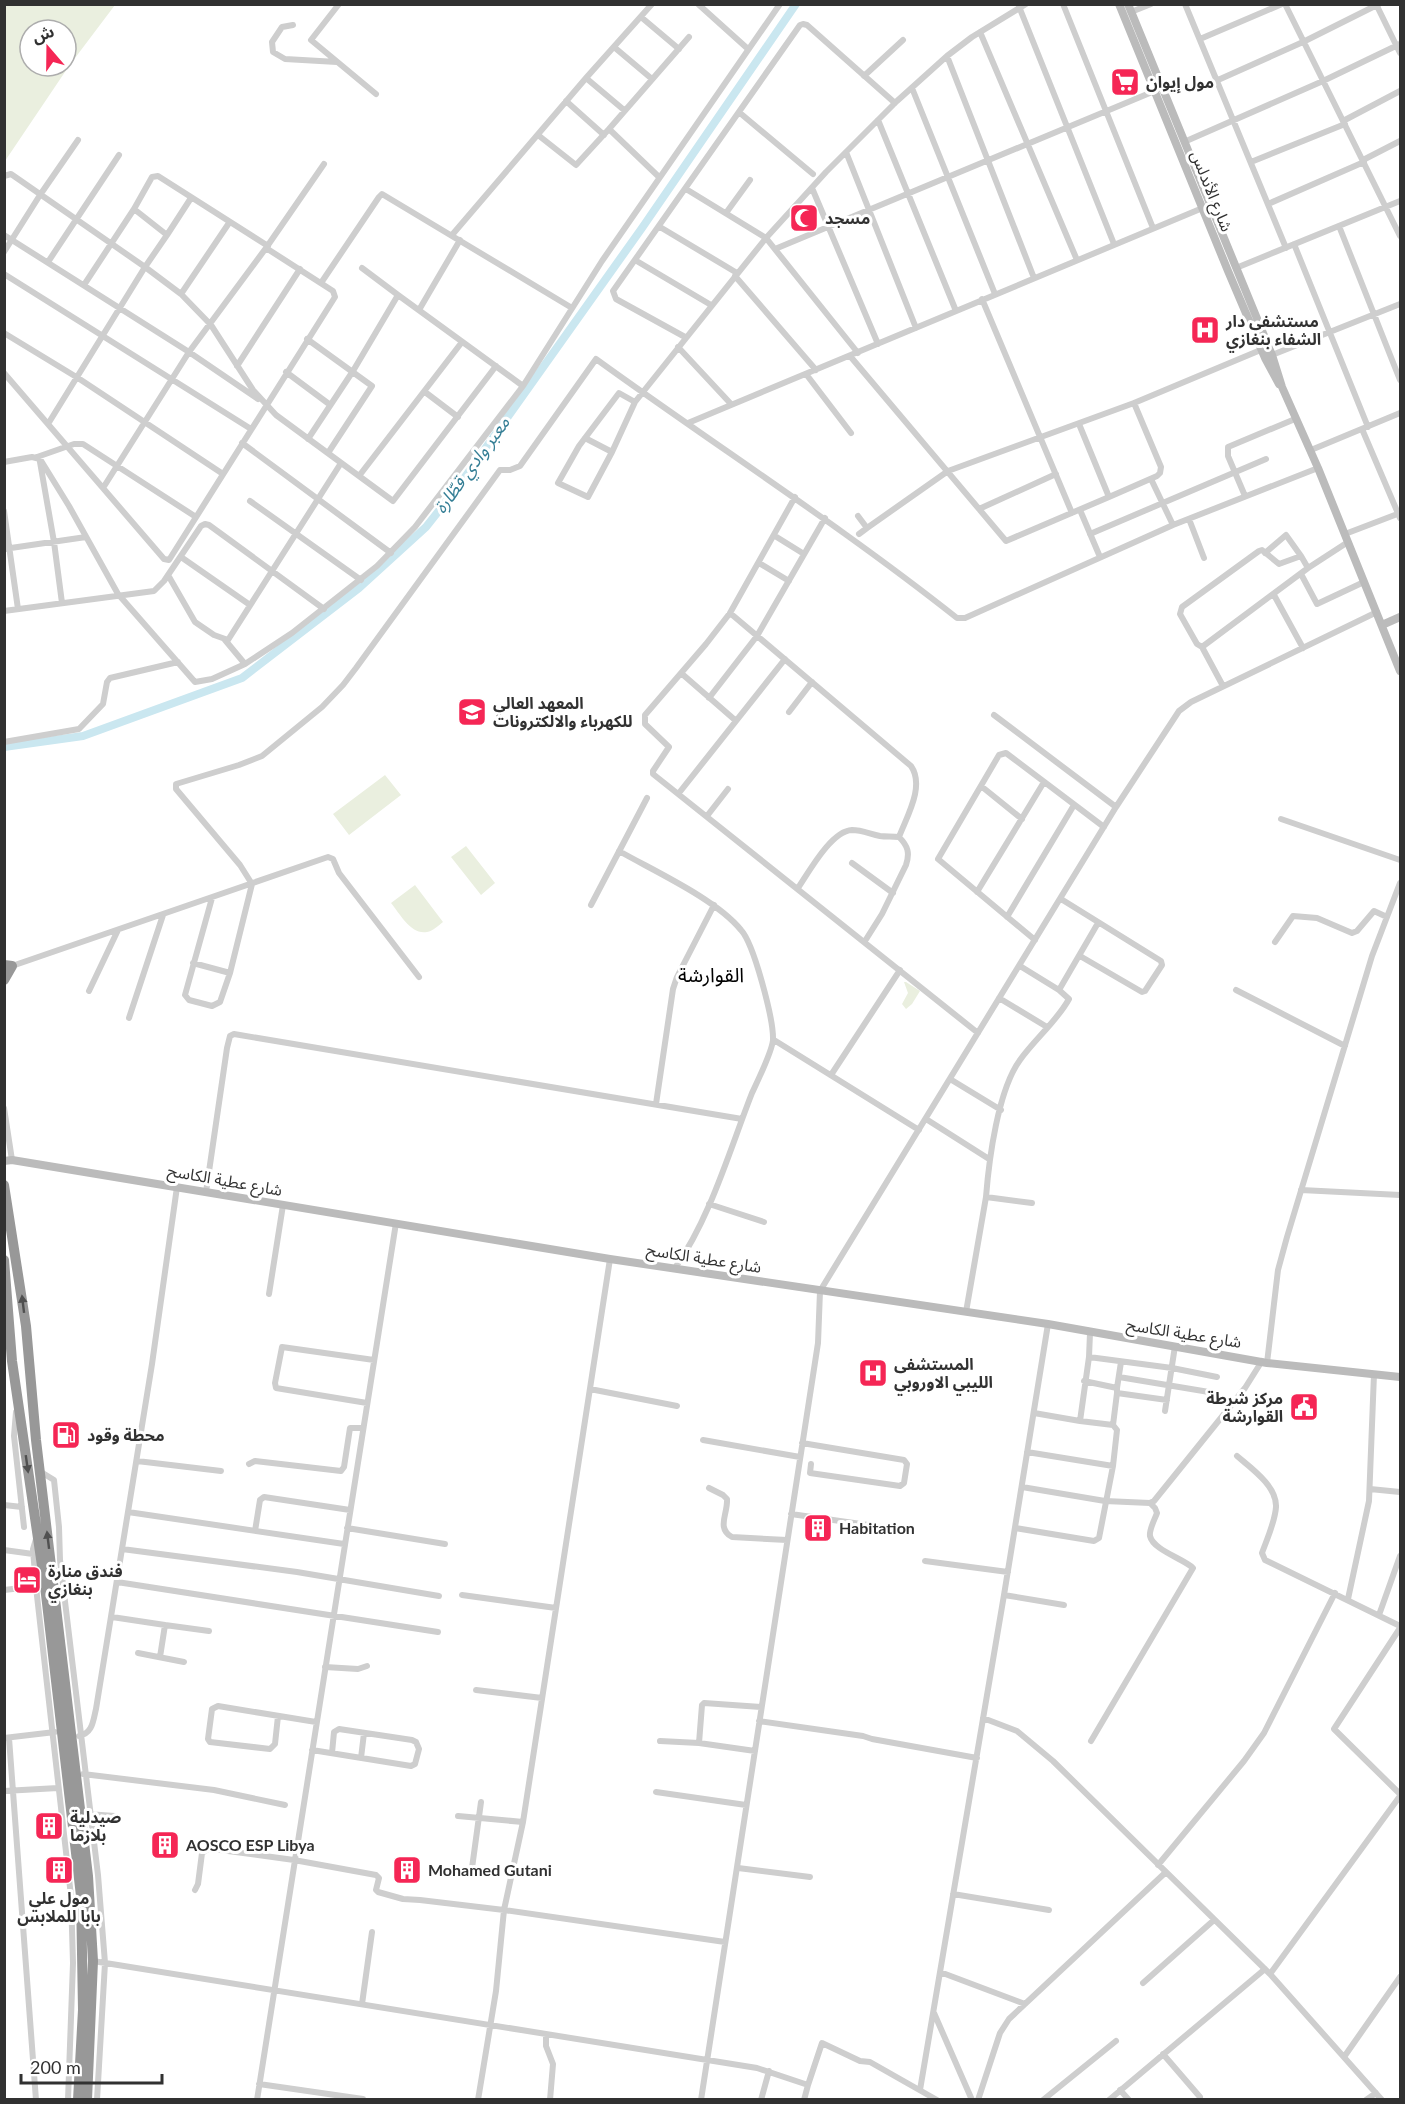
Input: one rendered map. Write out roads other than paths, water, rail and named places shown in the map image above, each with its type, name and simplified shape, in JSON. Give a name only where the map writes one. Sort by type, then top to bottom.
[{"type":"highway","points":[[4,980],[8,965]]},
{"type":"highway","points":[[4,1185],[26,1326],[76,1813],[83,1948],[83,2010],[78,2100]]},
{"type":"highway","points":[[4,1260],[12,1361],[38,1538],[40,1586],[67,1734],[81,1774],[76,1813],[90,1848],[93,1875],[93,1962],[87,2100]]},
{"type":"highway","points":[[9,1330],[13,1335],[19,1337],[24,1333],[26,1326]]},
{"type":"highway","points":[[12,1361],[20,1352],[29,1360]]},
{"type":"street","points":[[339,4],[311,40],[376,94]]},
{"type":"street","points":[[452,235],[652,4]]},
{"type":"street","points":[[698,4],[748,49]]},
{"type":"street","points":[[38,458],[69,506],[120,597],[195,682],[212,679],[245,663],[324,609],[361,580],[415,527],[523,386],[659,177],[780,4]]},
{"type":"street","points":[[1063,4],[1154,228]]},
{"type":"street","name":"شارع الأندلس","points":[[1119,4],[1184,142],[1206,206],[1236,268],[1276,380],[1282,387]]},
{"type":"street","points":[[1130,8],[1151,4]]},
{"type":"street","points":[[1185,4],[1286,248]]},
{"type":"street","points":[[1200,39],[1283,4],[1401,236]]},
{"type":"street","points":[[1218,80],[1304,42],[1377,5],[1401,53]]},
{"type":"street","points":[[635,402],[619,393],[571,458],[558,483],[588,497],[635,402],[766,238],[846,152],[946,56],[1021,6],[1114,244]]},
{"type":"street","name":"شارع الأندلس","points":[[1130,8],[1158,89],[1265,348],[1272,355],[1295,419],[1311,450],[1401,671]]},
{"type":"street","points":[[641,16],[679,48]]},
{"type":"street","points":[[685,337],[616,299],[614,291],[800,25],[803,24],[895,103]]},
{"type":"street","points":[[293,25],[282,27],[272,42],[273,52],[285,59],[338,62]]},
{"type":"street","points":[[980,32],[1077,260]]},
{"type":"street","points":[[538,135],[576,165],[689,37]]},
{"type":"street","points":[[864,76],[903,40]]},
{"type":"street","points":[[1184,142],[1399,45]]},
{"type":"street","points":[[614,47],[652,79]]},
{"type":"street","points":[[946,56],[1034,278]]},
{"type":"street","points":[[586,78],[624,110]]},
{"type":"street","points":[[912,88],[995,294]]},
{"type":"street","points":[[775,249],[1158,89]]},
{"type":"street","points":[[1251,162],[1344,122],[1401,92]]},
{"type":"street","points":[[566,101],[604,135]]},
{"type":"street","points":[[740,113],[813,174]]},
{"type":"street","points":[[878,120],[956,311]]},
{"type":"street","points":[[609,129],[659,177]]},
{"type":"street","points":[[4,252],[78,140]]},
{"type":"street","points":[[1268,204],[1363,161],[1401,141]]},
{"type":"street","points":[[846,152],[916,328]]},
{"type":"street","points":[[48,262],[119,155]]},
{"type":"street","points":[[103,488],[189,352],[212,325],[324,164]]},
{"type":"street","points":[[4,176],[10,174],[181,294],[212,325],[253,390],[276,415],[393,501],[495,366]]},
{"type":"street","points":[[4,373],[166,560],[169,560],[334,297],[333,291],[155,175],[84,285]]},
{"type":"street","points":[[726,213],[750,180]]},
{"type":"street","points":[[812,188],[878,344]]},
{"type":"street","points":[[686,189],[766,238],[858,353]]},
{"type":"street","points":[[321,283],[382,194],[572,308]]},
{"type":"street","points":[[48,424],[145,267],[191,198]]},
{"type":"street","points":[[1236,268],[1401,201]]},
{"type":"street","points":[[688,423],[1206,206]]},
{"type":"street","points":[[134,208],[167,235]]},
{"type":"street","points":[[181,294],[229,223]]},
{"type":"street","points":[[1339,226],[1401,380]]},
{"type":"street","points":[[660,227],[736,275],[816,370]]},
{"type":"street","points":[[4,235],[189,352],[266,405]]},
{"type":"street","points":[[419,310],[459,240]]},
{"type":"street","points":[[1202,647],[1347,538],[1400,515],[1294,244]]},
{"type":"street","points":[[635,260],[711,305]]},
{"type":"street","points":[[362,268],[523,386]]},
{"type":"street","points":[[237,366],[300,269]]},
{"type":"street","points":[[4,274],[251,429]]},
{"type":"street","points":[[308,439],[329,404],[353,371],[398,295]]},
{"type":"street","points":[[982,299],[1072,513]]},
{"type":"street","points":[[1272,355],[1401,304]]},
{"type":"street","points":[[4,333],[78,378],[223,474]]},
{"type":"street","points":[[307,339],[370,383],[371,389],[328,453]]},
{"type":"street","points":[[359,476],[462,342]]},
{"type":"street","points":[[678,347],[731,404]]},
{"type":"street","points":[[859,534],[948,471],[1134,403],[1265,348]]},
{"type":"street","points":[[850,356],[1006,541],[1151,479],[1160,473],[1161,467],[1134,403]]},
{"type":"street","points":[[212,898],[185,993],[189,1000],[212,1006],[219,1004],[230,973],[252,884],[240,865],[176,789],[176,784],[262,756],[322,707],[356,668],[500,470],[510,470],[520,466],[596,359],[892,566],[957,618],[965,618],[1173,525],[1318,468]]},
{"type":"street","points":[[286,372],[329,404]]},
{"type":"street","points":[[806,374],[851,433]]},
{"type":"street","points":[[425,392],[458,417]]},
{"type":"street","points":[[1311,450],[1401,413]]},
{"type":"street","points":[[1245,496],[1226,451],[1228,447],[1295,419]]},
{"type":"street","points":[[1079,424],[1109,497]]},
{"type":"street","points":[[585,438],[612,452]]},
{"type":"street","points":[[242,443],[391,553]]},
{"type":"street","points":[[4,462],[38,458],[68,446],[82,444],[196,517]]},
{"type":"street","points":[[38,458],[54,542],[62,603]]},
{"type":"street","points":[[1090,534],[1266,459]]},
{"type":"street","points":[[225,640],[230,639],[341,463]]},
{"type":"street","points":[[979,509],[1056,474]]},
{"type":"street","points":[[1151,479],[1173,525]]},
{"type":"street","points":[[795,497],[775,536],[729,613],[645,716],[645,724],[669,747],[653,771],[654,774],[978,1033]]},
{"type":"street","points":[[250,501],[361,580]]},
{"type":"street","points":[[1080,510],[1100,557]]},
{"type":"street","points":[[4,511],[18,609]]},
{"type":"street","points":[[858,516],[867,528]]},
{"type":"street","points":[[709,698],[757,636],[825,518]]},
{"type":"street","points":[[1189,519],[1204,558]]},
{"type":"street","points":[[4,611],[154,591],[168,575],[201,526],[205,524],[324,609]]},
{"type":"street","points":[[1265,553],[1286,535],[1308,568]]},
{"type":"street","points":[[775,536],[804,554]]},
{"type":"street","points":[[8,549],[86,537]]},
{"type":"street","points":[[1223,686],[1202,647],[1191,634],[1180,610],[1259,551],[1279,564],[1301,556]]},
{"type":"street","points":[[181,557],[250,605]]},
{"type":"street","points":[[759,563],[789,581]]},
{"type":"street","points":[[1301,574],[1317,604],[1364,582]]},
{"type":"street","points":[[168,575],[195,622],[225,640],[245,663]]},
{"type":"street","points":[[1274,595],[1303,648]]},
{"type":"street","points":[[701,2100],[818,1343],[820,1292],[1116,807],[1179,711],[1191,702],[1223,686],[1377,612]]},
{"type":"street","points":[[729,613],[914,770],[916,791],[899,837]]},
{"type":"street","points":[[1382,625],[1401,617]]},
{"type":"street","points":[[679,794],[785,659]]},
{"type":"street","points":[[4,742],[79,729],[103,704],[107,682],[110,678],[178,662]]},
{"type":"street","points":[[681,674],[735,720]]},
{"type":"street","points":[[789,712],[812,682]]},
{"type":"street","points":[[994,715],[1116,807]]},
{"type":"street","points":[[1035,940],[939,861],[938,857],[999,755],[1004,753],[1104,827]]},
{"type":"street","points":[[977,892],[1044,782]]},
{"type":"street","points":[[981,786],[1022,819]]},
{"type":"street","points":[[707,816],[729,789]]},
{"type":"street","points":[[591,905],[647,798]]},
{"type":"street","points":[[1007,917],[1074,805]]},
{"type":"street","points":[[1281,819],[1401,860]]},
{"type":"street","points":[[798,888],[830,842],[841,833],[848,830],[860,830],[877,835],[899,837],[905,843],[909,856],[893,893],[865,941]]},
{"type":"street","points":[[619,851],[714,906],[733,920],[748,940],[762,982],[774,1040],[709,1204],[689,1248],[675,1268]]},
{"type":"street","points":[[8,965],[330,858],[352,891],[419,977]]},
{"type":"street","points":[[852,863],[893,893]]},
{"type":"street","points":[[1022,1487],[1105,1501],[1150,1503],[1154,1501],[1264,1362],[1278,1270],[1372,956],[1401,883]]},
{"type":"street","points":[[1061,899],[1161,962],[1161,968],[1142,992],[1080,956]]},
{"type":"street","points":[[656,1104],[673,989],[714,906]]},
{"type":"street","points":[[1275,942],[1293,916],[1317,918],[1352,933],[1357,932],[1374,910],[1387,917]]},
{"type":"street","points":[[129,1018],[163,915]]},
{"type":"street","points":[[1059,990],[1098,923]]},
{"type":"street","points":[[89,991],[118,930]]},
{"type":"street","points":[[193,963],[230,973]]},
{"type":"street","points":[[966,1312],[986,1197],[989,1159],[1012,1072],[1068,1000],[1067,995],[1020,966]]},
{"type":"street","points":[[831,1075],[900,970]]},
{"type":"street","points":[[1236,990],[1345,1046]]},
{"type":"street","points":[[999,998],[1047,1027]]},
{"type":"street","points":[[206,1192],[227,1048],[230,1036],[234,1034],[742,1119]]},
{"type":"street","points":[[774,1040],[919,1130]]},
{"type":"street","points":[[950,1079],[1001,1110]]},
{"type":"street","points":[[4,1108],[8,1160]]},
{"type":"street","points":[[926,1119],[989,1159]]},
{"type":"street","name":"شارع عطية الكاسح","points":[[8,1160],[610,1259],[820,1292],[1048,1324],[1264,1362],[1401,1377]]},
{"type":"street","points":[[36,2100],[14,1790],[7,1738],[67,1734],[92,1728],[137,1461],[177,1187]]},
{"type":"street","points":[[1301,1190],[1401,1195]]},
{"type":"street","points":[[986,1197],[1032,1203]]},
{"type":"street","points":[[709,1204],[764,1222]]},
{"type":"street","points":[[270,1294],[283,1205]]},
{"type":"street","points":[[257,2100],[396,1223]]},
{"type":"street","points":[[478,2100],[496,1991],[504,1910],[523,1822],[610,1259]]},
{"type":"street","points":[[920,2090],[1048,1324]]},
{"type":"street","points":[[1080,1420],[1090,1333]]},
{"type":"street","points":[[1165,1411],[1175,1346]]},
{"type":"street","points":[[367,1404],[276,1388],[275,1383],[282,1347],[374,1360]]},
{"type":"street","points":[[1089,1357],[1172,1368],[1217,1377]]},
{"type":"street","points":[[1113,1425],[1121,1362]]},
{"type":"street","points":[[1348,1599],[1369,1501],[1374,1374]]},
{"type":"street","points":[[1119,1377],[1209,1392]]},
{"type":"street","points":[[1084,1381],[1167,1400]]},
{"type":"street","points":[[590,1389],[677,1406]]},
{"type":"street","points":[[19,1404],[15,1413],[14,1436],[24,1527]]},
{"type":"street","points":[[1015,1528],[1094,1541],[1099,1538],[1113,1466],[1117,1430],[1113,1425],[1034,1413]]},
{"type":"street","points":[[249,1464],[255,1461],[341,1471],[344,1467],[350,1428],[363,1428]]},
{"type":"street","points":[[703,1440],[800,1457]]},
{"type":"street","points":[[802,1443],[904,1460],[907,1464],[904,1483],[900,1486],[810,1473],[811,1464]]},
{"type":"street","points":[[1027,1452],[1113,1466]]},
{"type":"street","points":[[1110,2100],[1267,1971],[1401,1795],[1334,1729],[1401,1627],[1265,1560],[1263,1553],[1276,1508],[1273,1494],[1251,1468],[1237,1456]]},
{"type":"street","points":[[137,1461],[221,1471]]},
{"type":"street","points":[[709,1488],[727,1499],[723,1527],[726,1534],[732,1537],[787,1540]]},
{"type":"street","points":[[1370,1489],[1401,1492]]},
{"type":"street","points":[[255,1531],[260,1500],[264,1497],[350,1510]]},
{"type":"street","points":[[1091,1742],[1194,1570],[1192,1566],[1156,1544],[1151,1538],[1151,1530],[1157,1513],[1150,1503]]},
{"type":"street","points":[[4,1505],[22,1508]]},
{"type":"street","points":[[128,1512],[345,1544]]},
{"type":"street","points":[[791,1514],[882,1527]]},
{"type":"street","points":[[347,1528],[445,1544]]},
{"type":"street","points":[[4,1590],[40,1586],[33,1554],[34,1544],[38,1538]]},
{"type":"street","points":[[122,1549],[297,1572],[439,1596]]},
{"type":"street","points":[[4,1550],[33,1554]]},
{"type":"street","points":[[1378,1615],[1401,1556]]},
{"type":"street","points":[[925,1562],[1008,1572]]},
{"type":"street","points":[[117,1582],[438,1632]]},
{"type":"street","points":[[1158,1865],[1244,1761],[1264,1733],[1335,1593]]},
{"type":"street","points":[[462,1595],[556,1608]]},
{"type":"street","points":[[1004,1595],[1064,1605]]},
{"type":"street","points":[[112,1617],[209,1631]]},
{"type":"street","points":[[159,1657],[165,1625]]},
{"type":"street","points":[[138,1653],[184,1662]]},
{"type":"street","points":[[325,1667],[358,1669],[367,1666]]},
{"type":"street","points":[[476,1690],[542,1698]]},
{"type":"street","points":[[699,1743],[704,1703],[762,1707]]},
{"type":"street","points":[[278,1716],[275,1744],[270,1749],[210,1742],[208,1739],[210,1714],[213,1707],[278,1716],[316,1722]]},
{"type":"street","points":[[983,1718],[1017,1731],[1034,1744],[1267,1971],[1382,2100]]},
{"type":"street","points":[[759,1721],[862,1736],[977,1758]]},
{"type":"street","points":[[312,1749],[332,1753],[361,1758],[413,1766],[419,1749],[416,1742],[412,1740],[336,1730],[332,1753]]},
{"type":"street","points":[[361,1758],[364,1733]]},
{"type":"street","points":[[67,1734],[58,1788],[76,1813],[71,1896],[73,1931],[68,2100]]},
{"type":"street","points":[[660,1741],[699,1743],[755,1751]]},
{"type":"street","points":[[81,1774],[214,1790],[285,1805]]},
{"type":"street","points":[[4,1791],[58,1788]]},
{"type":"street","points":[[656,1792],[746,1805]]},
{"type":"street","points":[[472,1868],[481,1802]]},
{"type":"street","points":[[76,1813],[115,1816]]},
{"type":"street","points":[[458,1816],[523,1822]]},
{"type":"street","points":[[195,1890],[198,1884],[202,1853],[208,1849],[294,1860],[376,1875],[379,1878],[376,1890],[378,1892],[403,1899],[504,1910],[725,1942]]},
{"type":"street","points":[[738,1868],[810,1877]]},
{"type":"street","points":[[978,2100],[1000,2033],[1009,2019],[1166,1872]]},
{"type":"street","points":[[93,1875],[105,1963],[97,2100]]},
{"type":"street","points":[[954,1894],[1049,1910]]},
{"type":"street","points":[[1143,1983],[1214,1920]]},
{"type":"street","points":[[362,2004],[372,1932]]},
{"type":"street","points":[[93,1962],[708,2060],[769,2071],[808,2085]]},
{"type":"street","points":[[940,1972],[1025,2004]]},
{"type":"street","points":[[1344,2057],[1401,1977]]},
{"type":"street","points":[[934,2013],[972,2100]]},
{"type":"street","points":[[546,2034],[545,2043],[553,2069],[550,2100]]},
{"type":"street","points":[[1043,2100],[1116,2041]]},
{"type":"street","points":[[804,2100],[822,2043],[860,2061],[870,2062],[937,2100]]},
{"type":"street","points":[[1163,2055],[1199,2099]]},
{"type":"street","points":[[762,2100],[769,2071]]},
{"type":"street","points":[[259,2084],[363,2099]]},
{"type":"street","points":[[1120,2090],[1129,2100]]},
{"type":"street","points":[[1366,2100],[1376,2093]]},
{"type":"waterway","name":"معبر وادي قطّارة","points":[[4,747],[83,736],[242,678],[359,588],[426,527],[460,484],[642,228],[796,4]]},
{"type":"place","name":"مول إيوان","points":[[1125,82]]},
{"type":"place","name":"مسجد","points":[[804,218]]},
{"type":"place","name":"مستشفى دار الشفاء بنغازي","points":[[1205,330]]},
{"type":"place","name":"المعهد العالي للكهرباء والالكترونات","points":[[472,712]]},
{"type":"place","name":"المستشفی الليبي الاوروبي","points":[[873,1373]]},
{"type":"place","name":"مركز شرطة القوارشة","points":[[1304,1407]]},
{"type":"place","name":"محطة وقود","points":[[66,1435]]},
{"type":"place","name":"Habitation","points":[[818,1528]]},
{"type":"place","name":"فندق منارة بنغازي","points":[[27,1580]]},
{"type":"place","name":"صيدلية بلازما","points":[[49,1826]]},
{"type":"place","name":"AOSCO ESP Libya","points":[[165,1845]]},
{"type":"place","name":"مول علي بابا للملابس","points":[[59,1870]]},
{"type":"place","name":"Mohamed Gutani","points":[[407,1870]]},
{"type":"district","name":"القوارشة","points":[[711,975]]}]
